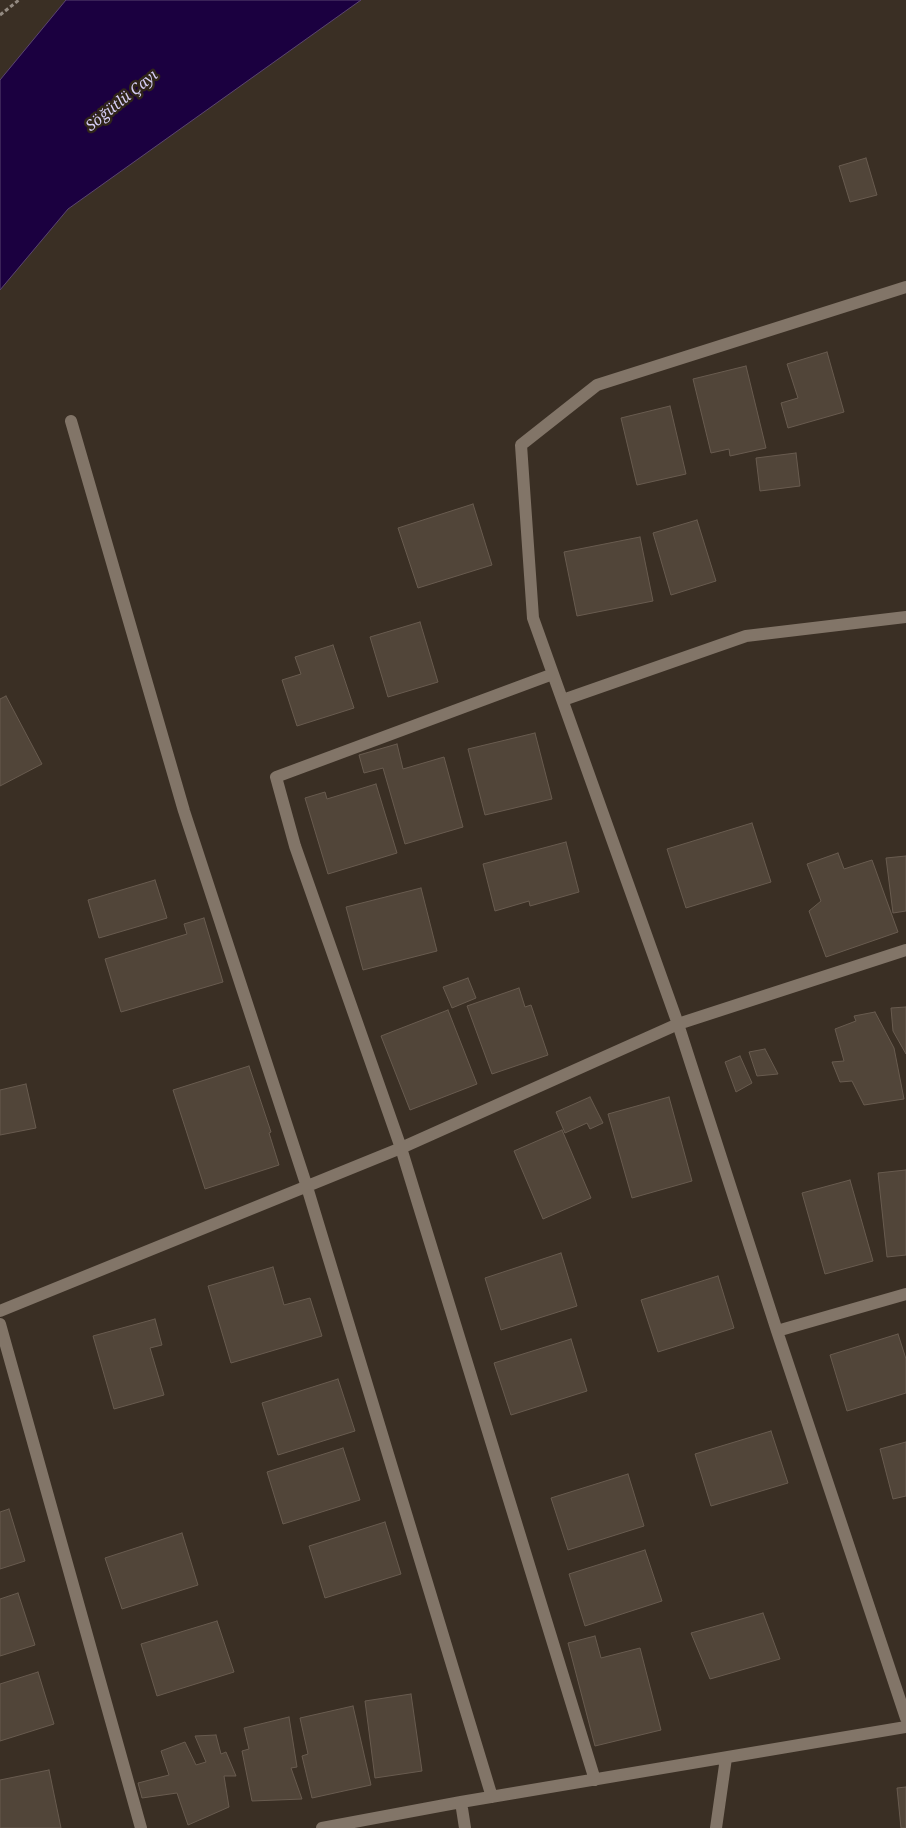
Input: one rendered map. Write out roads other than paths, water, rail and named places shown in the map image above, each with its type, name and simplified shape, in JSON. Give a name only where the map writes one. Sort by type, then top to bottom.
[{"type":"street","points":[[906,287],[597,385],[522,445],[533,618],[678,1024],[777,1331],[906,1718]]},
{"type":"street","points":[[70,421],[184,811],[306,1187],[492,1797]]},
{"type":"street","points":[[563,700],[746,636],[906,617]]},
{"type":"street","points":[[553,674],[276,777],[295,846],[401,1148],[595,1780]]},
{"type":"street","points":[[0,1311],[401,1148],[678,1024],[906,950]]},
{"type":"street","points":[[777,1331],[906,1294]]},
{"type":"street","points":[[0,1324],[141,1828]]},
{"type":"street","points":[[322,1828],[461,1802],[906,1727]]},
{"type":"street","points":[[716,1828],[726,1758]]},
{"type":"street","points":[[461,1802],[465,1828]]},
{"type":"water","name":"Söğütlü Çayı","points":[[66,0],[361,0],[68,209],[0,290],[0,80]]}]
